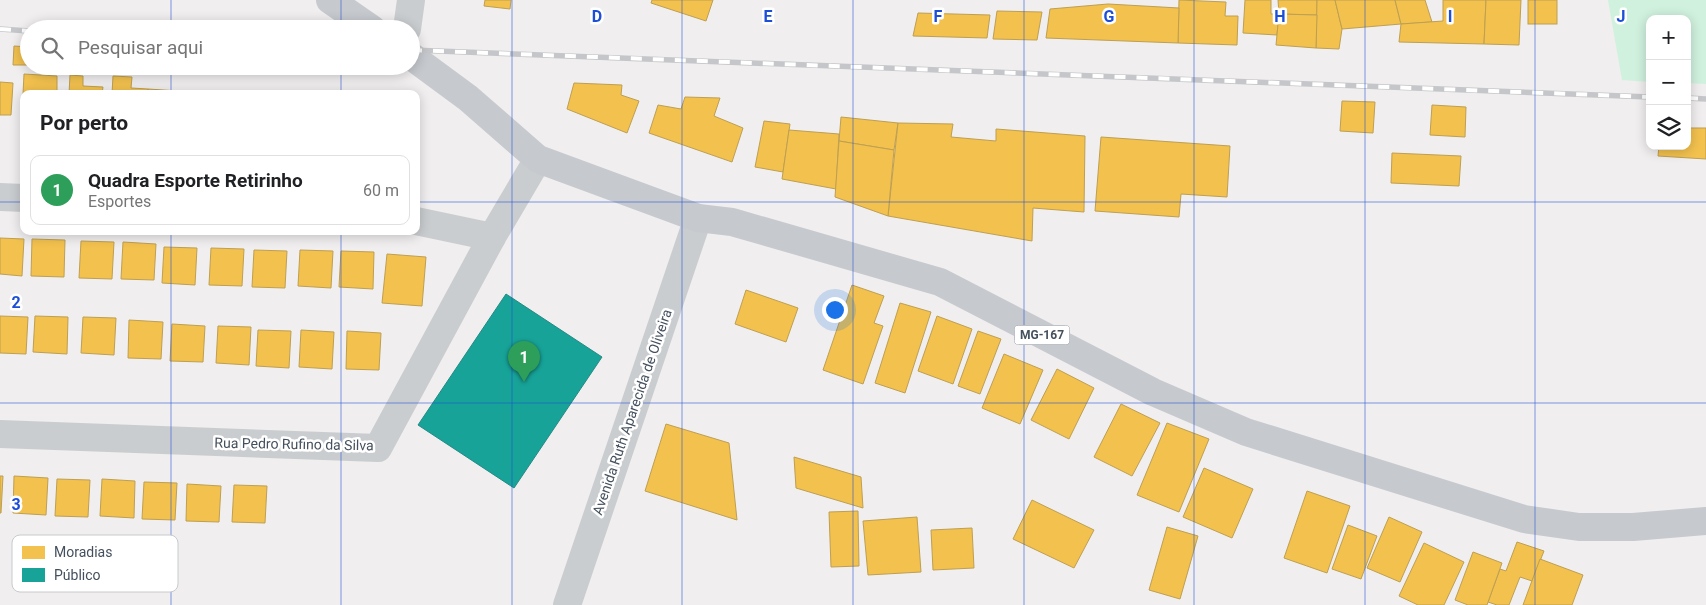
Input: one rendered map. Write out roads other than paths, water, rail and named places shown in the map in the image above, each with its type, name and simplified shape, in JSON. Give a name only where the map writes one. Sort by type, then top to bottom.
[{"type":"main road","points":[[330,0],[359,20]]},
{"type":"main road","name":"MG-167","points":[[420,63],[468,98],[538,159],[698,218],[732,222],[940,282],[1153,392],[1246,432],[1524,519],[1579,527],[1633,527],[1706,521]]},
{"type":"street","points":[[408,20],[411,0]]},
{"type":"street","name":"Rua Pedro Rufino da Silva","points":[[0,434],[378,448],[492,238],[538,159]]},
{"type":"street","points":[[0,197],[20,198]]},
{"type":"street","name":"Avenida Ruth Aparecida de Oliveira","points":[[567,605],[698,218]]},
{"type":"street","points":[[420,222],[492,238]]},
{"type":"railway","points":[[0,29],[20,30]]},
{"type":"railway","points":[[420,50],[1646,97]]},
{"type":"railway","points":[[1691,98],[1706,99]]},
{"type":"place","name":"Quadra Esporte Retirinho","points":[[524,382]]}]
